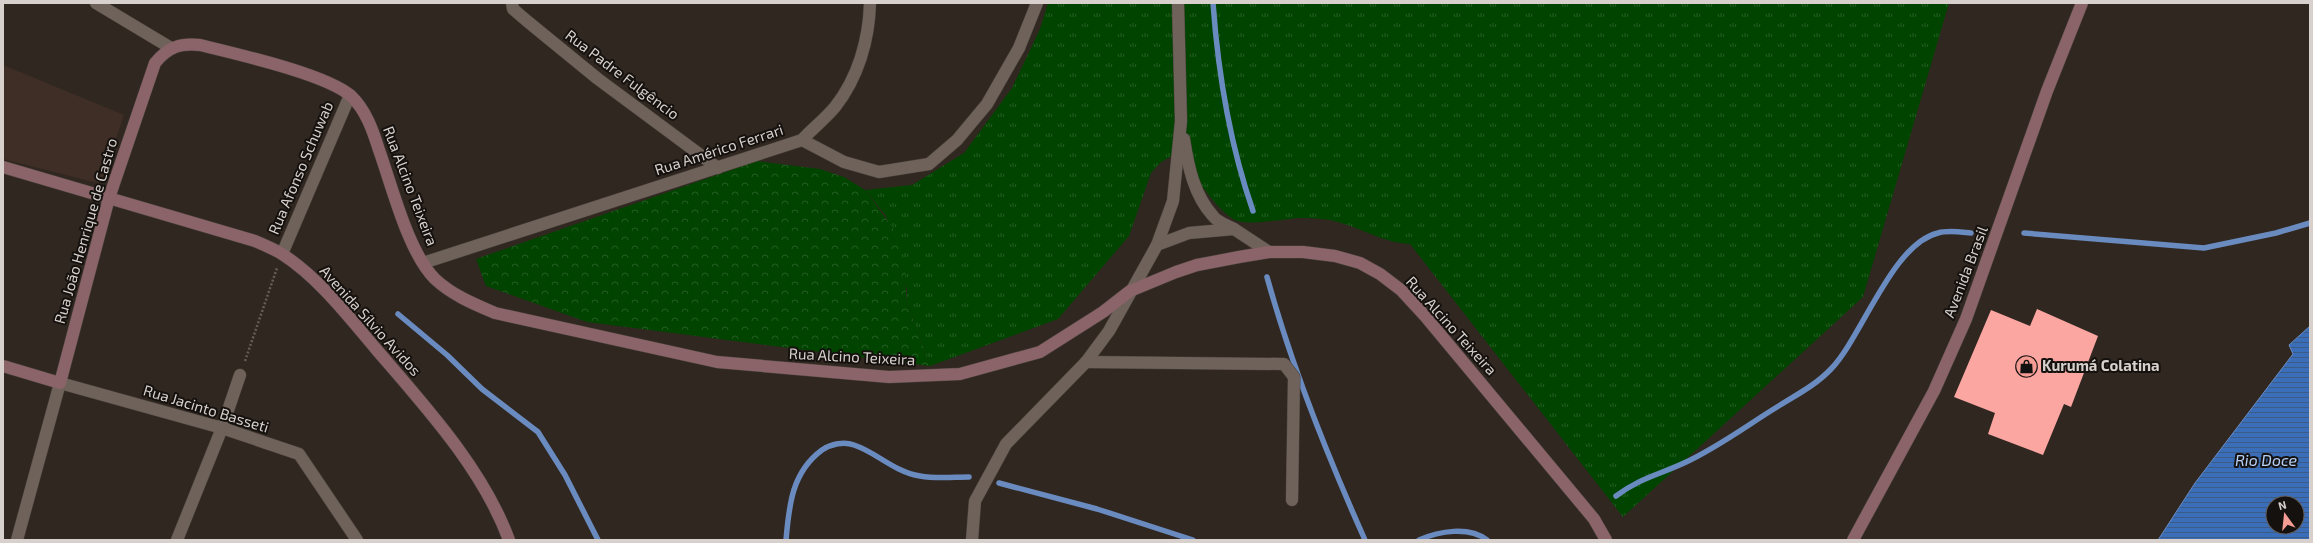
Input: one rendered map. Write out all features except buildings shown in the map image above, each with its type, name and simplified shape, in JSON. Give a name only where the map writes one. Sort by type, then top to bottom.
[{"type":"main road","name":"Avenida Brasil","points":[[1854,540],[1934,391],[1966,319],[2047,91],[2082,3]]},
{"type":"main road","name":"Rua Alcino Teixeira","points":[[171,48],[187,44],[225,51],[318,79],[350,95],[366,116],[409,236],[423,263],[435,279],[470,303],[495,313],[717,362],[889,378],[960,374],[1040,352],[1097,316],[1130,291],[1197,265],[1269,252],[1303,252],[1335,256],[1360,263],[1380,274],[1401,290],[1426,316],[1594,519],[1606,540]]},
{"type":"main road","name":"Rua João Henrique de Castro","points":[[60,383],[109,198],[155,63],[171,48]]},
{"type":"main road","name":"Avenida Sílvio Avidos","points":[[3,167],[255,241],[282,254],[320,287],[345,312],[429,413],[476,474],[494,505],[509,540]]},
{"type":"main road","name":"Rua Jacinto Basseti","points":[[3,366],[60,383]]},
{"type":"street","points":[[96,3],[171,48]]},
{"type":"street","name":"Rua Padre Fulgêncio","points":[[512,3],[513,9],[598,79],[718,168]]},
{"type":"street","points":[[802,140],[835,107],[855,76],[870,26],[870,3]]},
{"type":"street","name":"Rua Américo Ferrari","points":[[423,263],[802,140],[844,162],[879,172],[928,164],[957,140],[986,104],[1019,48],[1037,3]]},
{"type":"street","points":[[972,540],[975,501],[1006,444],[1086,362],[1110,331],[1130,291],[1157,245],[1173,201],[1181,121],[1178,3]]},
{"type":"street","name":"Rua Afonso Schuwab","points":[[282,254],[350,95]]},
{"type":"street","points":[[1181,121],[1187,160],[1196,192],[1213,217],[1269,252]]},
{"type":"street","points":[[1157,245],[1189,233],[1234,229]]},
{"type":"street","points":[[1086,362],[1284,364],[1294,377],[1292,500]]},
{"type":"street","points":[[177,540],[222,428],[240,375]]},
{"type":"street","points":[[17,540],[60,383]]},
{"type":"street","name":"Rua Jacinto Basseti","points":[[60,383],[222,428],[299,454],[357,540]]},
{"type":"path","points":[[240,375],[282,254]]},
{"type":"shaded area","points":[[3,65],[124,115],[101,184],[3,159]]},
{"type":"green space","points":[[1048,3],[1949,3],[1863,297],[1623,517],[1410,244],[1392,241],[1326,219],[1297,218],[1240,222],[1233,219],[1217,205],[1189,170],[1173,155],[1160,163],[1151,173],[1129,236],[1058,319],[930,366],[907,304],[907,289],[886,216],[865,190],[912,185],[964,153],[1012,88],[1040,29]]},
{"type":"green space","points":[[757,161],[820,169],[844,177],[865,190],[895,231],[904,264],[907,304],[930,366],[587,322],[486,286],[476,259]]},
{"type":"water","name":"Rio Doce","points":[[2310,326],[2310,540],[2158,540],[2195,483],[2293,354],[2289,345]]},
{"type":"waterway","points":[[1213,3],[1218,55],[1226,108],[1238,160],[1253,211]]},
{"type":"waterway","points":[[2024,233],[2204,248],[2276,233],[2310,223]]},
{"type":"waterway","points":[[1616,496],[1641,481],[1708,451],[1812,385],[1825,375],[1843,354],[1892,272],[1906,254],[1921,241],[1938,233],[1950,231],[1971,233]]},
{"type":"waterway","points":[[1267,277],[1288,345],[1311,411],[1365,540]]},
{"type":"waterway","points":[[398,314],[447,355],[482,389],[538,432],[565,475],[598,540]]},
{"type":"waterway","points":[[786,540],[791,502],[798,479],[804,468],[812,459],[829,446],[842,443],[854,445],[870,452],[893,466],[911,474],[920,476],[945,478],[969,477]]},
{"type":"waterway","points":[[999,483],[1097,509],[1193,540]]},
{"type":"waterway","points":[[1419,540],[1436,534],[1454,531],[1472,533],[1487,540]]},
{"type":"place","name":"Kurumá Colatina","points":[[2027,366]]}]
